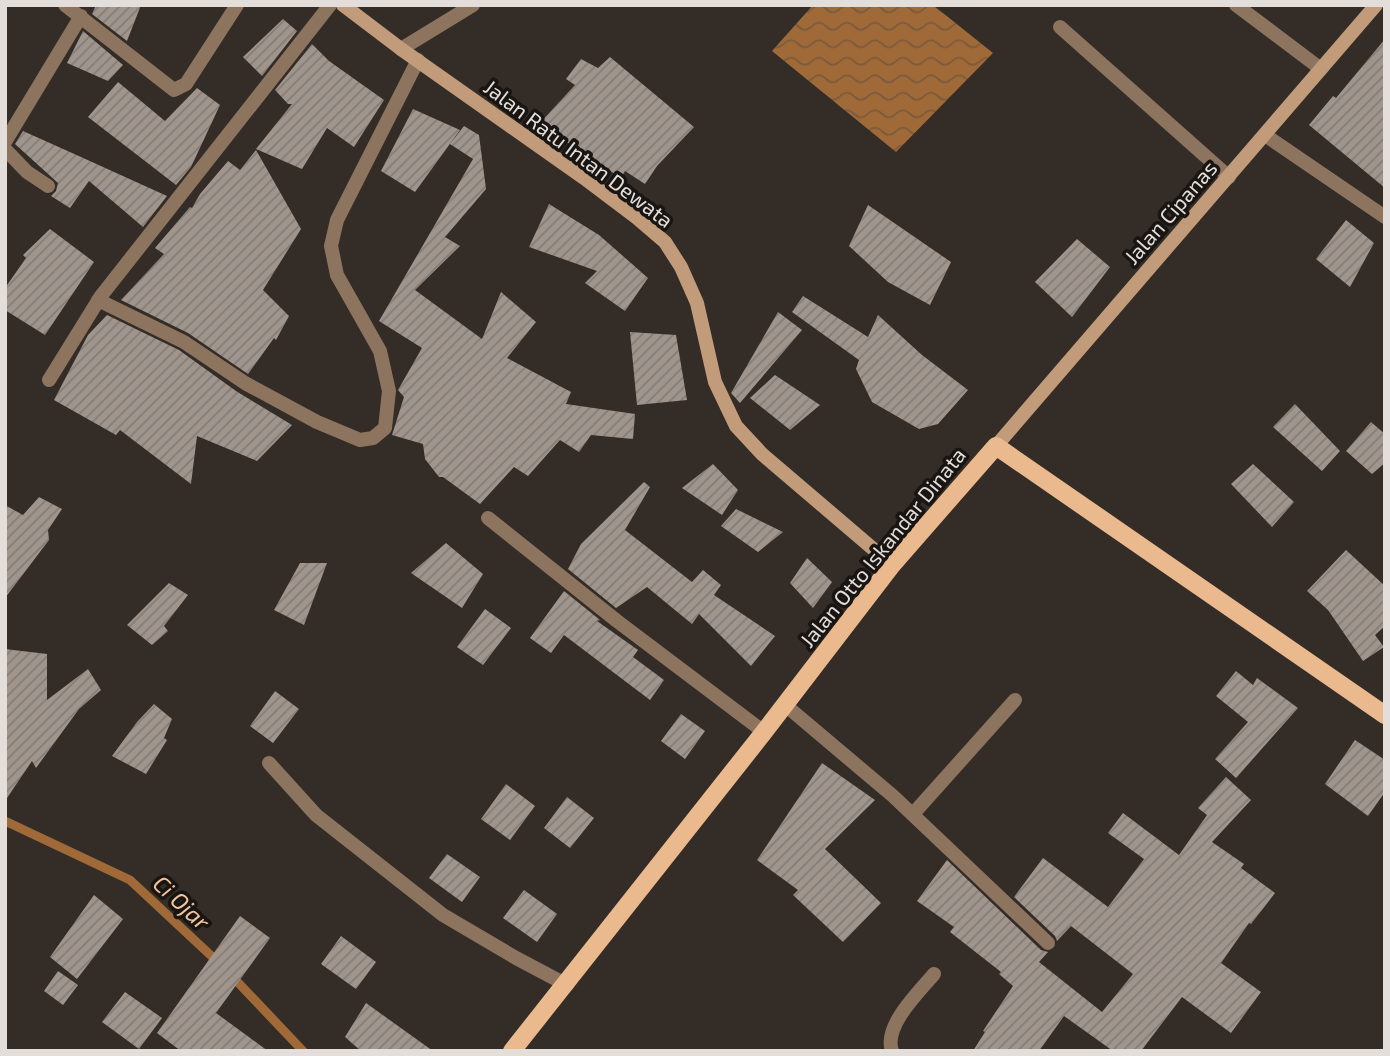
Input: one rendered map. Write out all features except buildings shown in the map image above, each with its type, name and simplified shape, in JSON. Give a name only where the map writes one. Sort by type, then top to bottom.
[{"type":"main road","name":"Jalan Otto Iskandar Dinata","points":[[512,1051],[892,565],[996,446],[1385,715]]},
{"type":"street","points":[[65,5],[174,90],[186,84],[237,5]]},
{"type":"street","points":[[49,380],[98,300],[330,5]]},
{"type":"street","name":"Jalan Ratu Intan Dewata","points":[[343,5],[584,178],[665,242],[681,267],[696,303],[715,382],[736,426],[762,454],[892,565]]},
{"type":"street","points":[[401,49],[473,5]]},
{"type":"street","points":[[1236,5],[1321,69]]},
{"type":"street","name":"Jalan Cipanas","points":[[996,446],[1376,5]]},
{"type":"street","points":[[5,142],[9,124],[81,16]]},
{"type":"street","points":[[1060,27],[1229,177]]},
{"type":"street","points":[[98,300],[184,342],[246,383],[317,422],[360,440],[379,435],[385,428],[389,391],[380,352],[337,275],[331,246],[337,220],[418,60]]},
{"type":"street","points":[[1265,135],[1385,217]]},
{"type":"street","points":[[5,149],[27,172],[48,186]]},
{"type":"street","points":[[488,518],[617,621],[764,732]]},
{"type":"street","points":[[913,814],[1015,700]]},
{"type":"street","points":[[784,704],[913,814],[1048,943]]},
{"type":"street","points":[[269,763],[316,816],[443,915],[566,985]]},
{"type":"street","points":[[892,1051],[890,1044],[894,1024],[934,974]]},
{"type":"water","points":[[813,5],[933,5],[993,53],[896,152],[772,51]]},
{"type":"waterway","name":"Ci Ojar","points":[[5,821],[130,880],[220,964]]},
{"type":"waterway","name":"Ci Ojar","points":[[230,974],[303,1051]]}]
